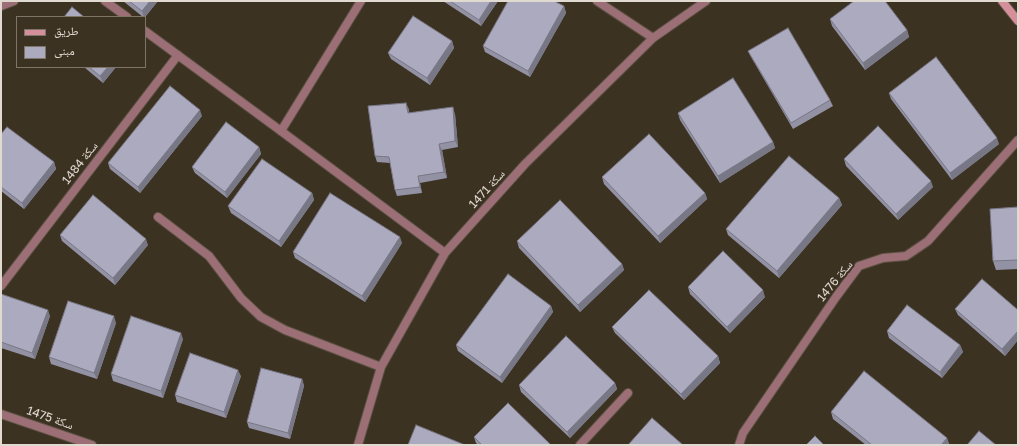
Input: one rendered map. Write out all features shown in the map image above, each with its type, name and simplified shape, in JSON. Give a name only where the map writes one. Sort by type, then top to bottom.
[{"type":"street","points":[[1,6],[14,1]]},
{"type":"street","points":[[105,1],[125,16]]},
{"type":"street","points":[[282,131],[361,1]]},
{"type":"street","points":[[597,1],[653,38]]},
{"type":"street","name":"سكة 1471","points":[[358,445],[381,367],[446,253],[525,164],[653,38],[706,1]]},
{"type":"street","points":[[1002,1],[1018,21]]},
{"type":"street","points":[[146,32],[446,253]]},
{"type":"street","name":"سكة 1484","points":[[1,286],[178,55]]},
{"type":"street","name":"سكة 1476","points":[[740,445],[743,433],[836,296],[859,266],[883,258],[906,256],[928,241],[1018,140]]},
{"type":"street","points":[[158,217],[209,256],[241,298],[261,317],[286,330],[381,367]]},
{"type":"street","points":[[580,445],[628,393]]},
{"type":"street","name":"سكة 1475","points":[[1,414],[78,443],[92,445]]},
{"type":"building","points":[[129,1],[150,1],[142,11]]},
{"type":"building","points":[[450,1],[491,1],[479,20]]},
{"type":"building","points":[[508,1],[554,1],[564,6],[528,71],[483,46]]},
{"type":"building","points":[[854,1],[885,1],[907,30],[863,63],[830,19]]},
{"type":"building","points":[[72,7],[83,16],[65,16]]},
{"type":"building","points":[[413,16],[452,41],[427,78],[388,53]]},
{"type":"building","points":[[788,28],[830,100],[791,123],[748,51]]},
{"type":"building","points":[[936,57],[997,138],[950,173],[889,93]]},
{"type":"building","points":[[90,68],[107,68],[100,76]]},
{"type":"building","points":[[733,78],[773,142],[718,176],[678,113]]},
{"type":"building","points":[[170,86],[200,110],[138,187],[108,163]]},
{"type":"building","points":[[406,103],[408,113],[453,107],[455,141],[439,144],[444,172],[418,176],[420,187],[395,190],[389,157],[375,156],[368,106]]},
{"type":"building","points":[[226,122],[259,147],[225,192],[192,167]]},
{"type":"building","points":[[878,126],[931,181],[896,214],[844,159]]},
{"type":"building","points":[[7,127],[54,162],[22,203],[1,187],[1,134]]},
{"type":"building","points":[[649,134],[705,193],[658,236],[602,177]]},
{"type":"building","points":[[789,156],[839,198],[777,271],[726,229]]},
{"type":"building","points":[[262,159],[312,193],[279,241],[228,206]]},
{"type":"building","points":[[330,193],[400,237],[362,296],[293,252]]},
{"type":"building","points":[[93,195],[146,239],[113,278],[60,235]]},
{"type":"building","points":[[560,200],[622,264],[578,305],[517,241]]},
{"type":"building","points":[[1018,207],[1018,260],[993,261],[990,209]]},
{"type":"building","points":[[723,251],[763,290],[727,327],[688,287]]},
{"type":"building","points":[[508,274],[551,306],[500,377],[456,345]]},
{"type":"building","points":[[982,279],[1018,310],[1018,331],[1002,349],[955,309]]},
{"type":"building","points":[[649,290],[718,356],[681,394],[612,327]]},
{"type":"building","points":[[1,294],[48,310],[32,353],[1,342]]},
{"type":"building","points":[[68,301],[114,316],[94,373],[49,357]]},
{"type":"building","points":[[907,305],[960,345],[940,372],[887,331]]},
{"type":"building","points":[[131,316],[181,333],[161,391],[111,374]]},
{"type":"building","points":[[566,336],[615,383],[567,432],[519,385]]},
{"type":"building","points":[[190,353],[238,370],[224,412],[175,395]]},
{"type":"building","points":[[261,368],[302,379],[288,433],[247,422]]},
{"type":"building","points":[[864,371],[947,438],[941,445],[872,445],[831,412]]},
{"type":"building","points":[[508,403],[551,445],[482,445],[474,437]]},
{"type":"building","points":[[652,418],[683,445],[628,445]]},
{"type":"building","points":[[416,425],[465,445],[408,445]]},
{"type":"building","points":[[979,431],[996,445],[967,445]]},
{"type":"building","points":[[815,436],[824,445],[806,445]]}]
